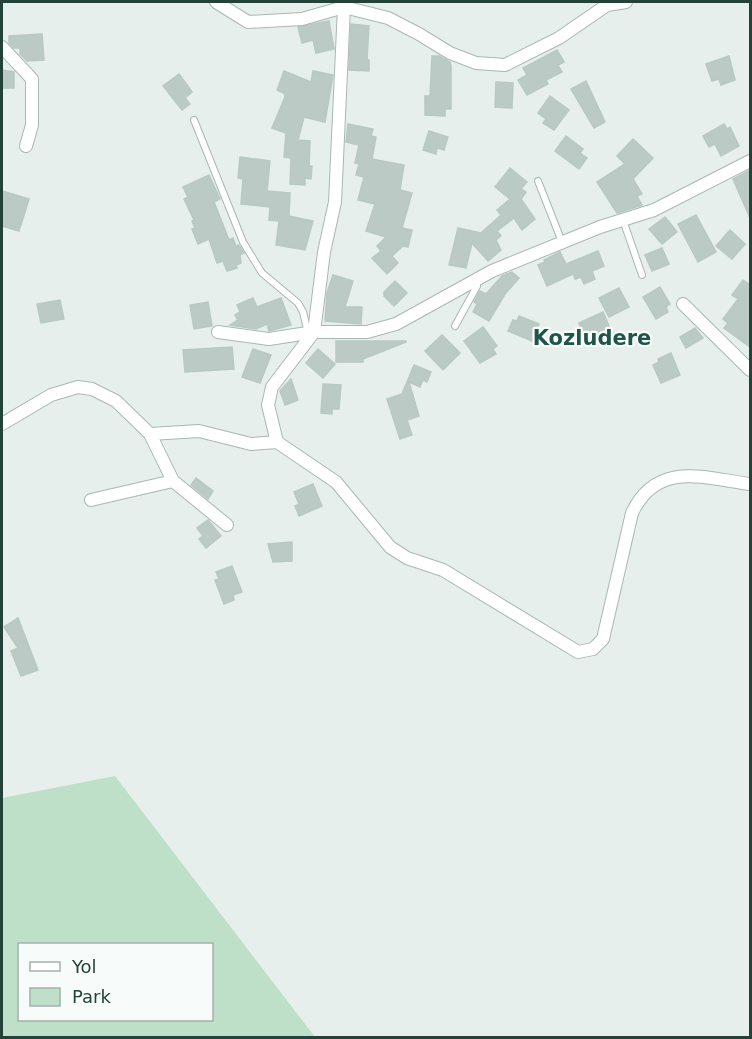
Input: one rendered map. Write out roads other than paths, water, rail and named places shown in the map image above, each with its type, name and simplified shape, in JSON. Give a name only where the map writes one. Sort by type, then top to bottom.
[{"type":"street","points":[[216,2],[248,22],[302,19],[344,7],[388,18],[450,53],[476,63],[505,65],[559,38],[607,5],[626,2]]},
{"type":"street","points":[[277,442],[268,405],[272,387],[311,333],[324,252],[335,202],[344,7]]},
{"type":"street","points":[[2,47],[32,79],[32,125],[26,146]]},
{"type":"street","points":[[218,332],[269,339],[311,333],[367,332],[396,324],[476,278],[562,242],[654,210],[750,161]]},
{"type":"street","points":[[683,304],[750,370]]},
{"type":"street","points":[[2,424],[51,395],[78,387],[92,389],[116,401],[150,434],[173,482],[227,525]]},
{"type":"street","points":[[150,434],[199,431],[251,444],[277,442],[336,482],[390,547],[407,558],[442,570],[578,652],[593,649],[603,639],[632,513],[638,499],[649,488],[660,480],[684,475],[750,484]]},
{"type":"street","points":[[91,500],[173,482]]},
{"type":"lane","points":[[194,120],[243,242],[262,273],[298,303],[311,333]]},
{"type":"lane","points":[[538,181],[562,242]]},
{"type":"lane","points":[[623,220],[642,274]]},
{"type":"lane","points":[[455,326],[477,286],[476,278]]},
{"type":"district","name":"Kozludere","points":[[592,338]]}]
